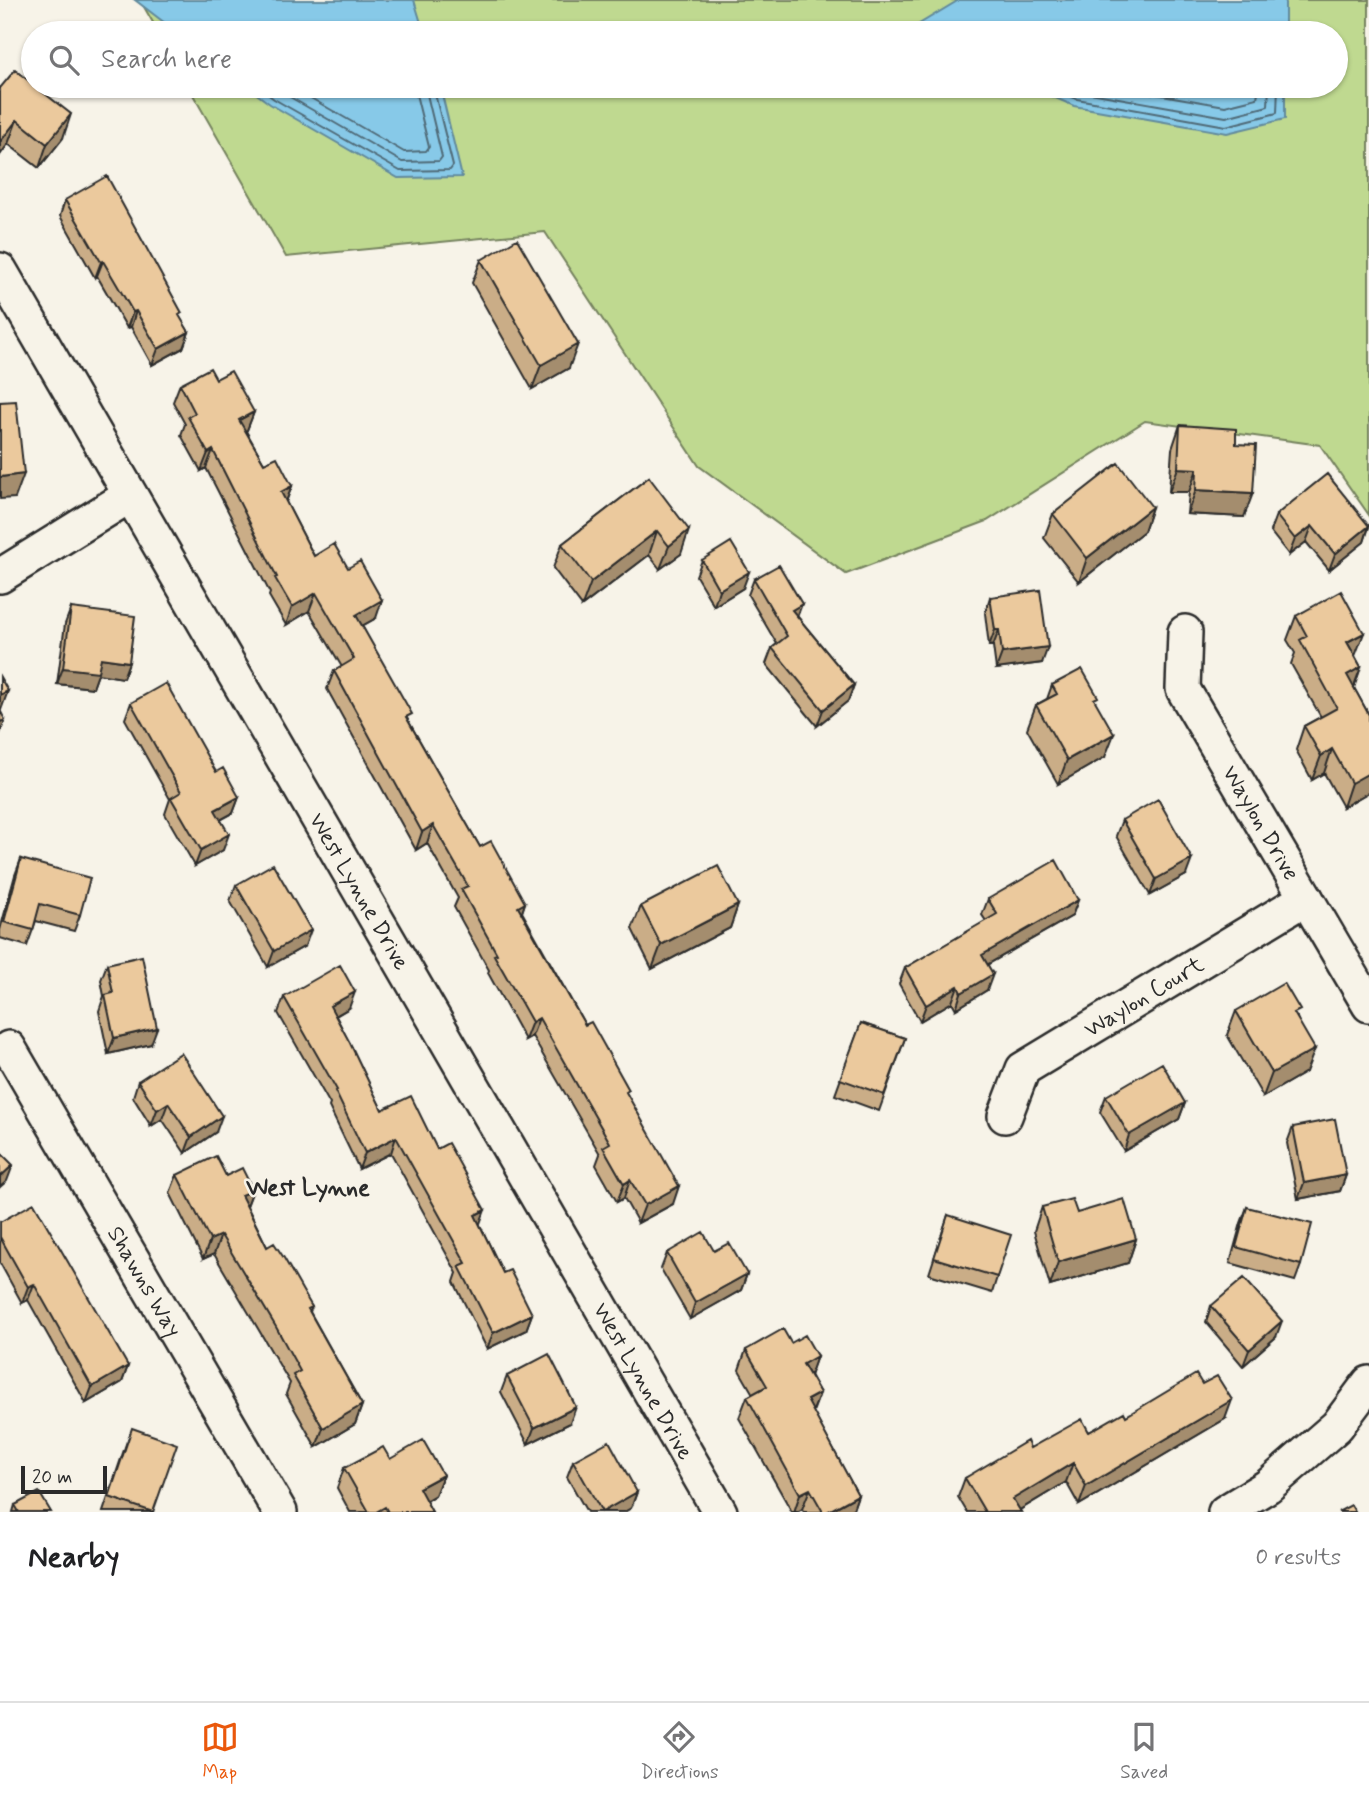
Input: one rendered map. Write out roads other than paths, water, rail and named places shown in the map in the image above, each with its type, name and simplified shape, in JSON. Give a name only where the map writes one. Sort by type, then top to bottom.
[{"type":"street","name":"West Lynne Drive","points":[[0,270],[720,1512]]},
{"type":"street","points":[[0,576],[129,496]]},
{"type":"street","name":"Waylon Drive","points":[[1185,632],[1183,689],[1369,1005]]},
{"type":"street","name":"Waylon Court","points":[[1005,1116],[1023,1069],[1306,898]]},
{"type":"street","name":"Shawns Way","points":[[9,1048],[280,1512]]},
{"type":"street","points":[[1225,1512],[1268,1486],[1337,1426],[1369,1383]]},
{"type":"water","points":[[135,0],[414,0],[420,21],[162,21]]},
{"type":"water","points":[[959,0],[1285,0],[1285,21],[924,21]]},
{"type":"water","points":[[262,98],[443,98],[462,177],[398,178]]},
{"type":"water","points":[[1056,98],[1285,98],[1285,119],[1227,133],[1074,106]]},
{"type":"district","name":"West Lynne","points":[[308,1187]]}]
